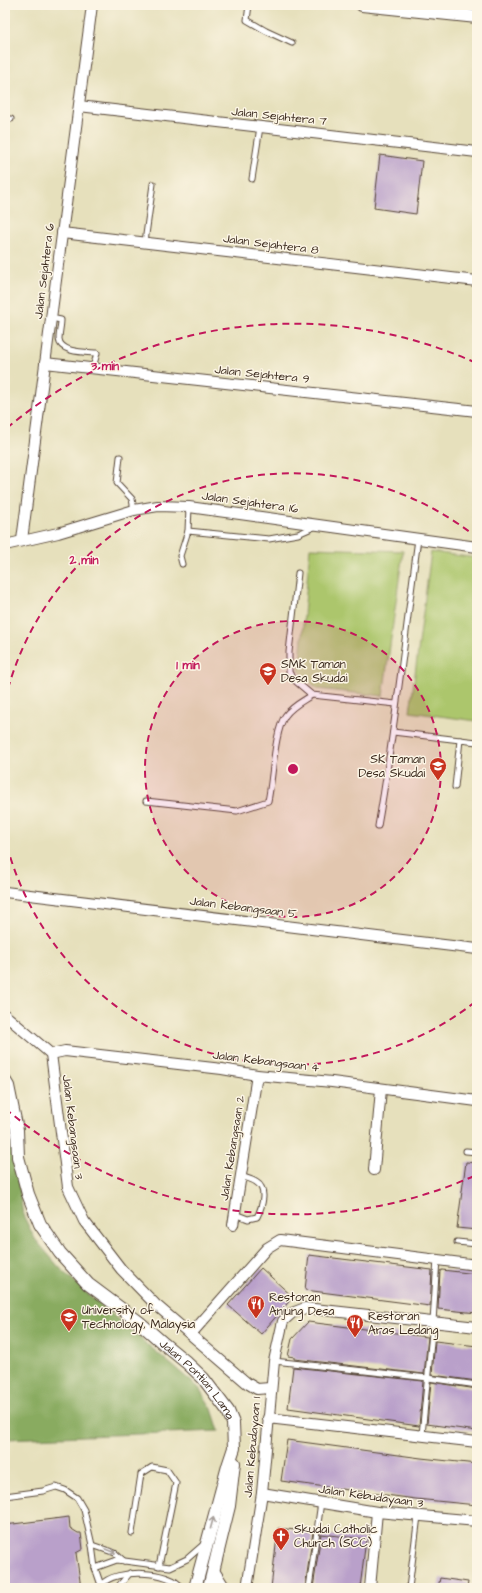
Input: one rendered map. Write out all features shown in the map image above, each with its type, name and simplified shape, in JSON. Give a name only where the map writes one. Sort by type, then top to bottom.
[{"type":"street","name":"Jalan Sejahtera 6","points":[[22,540],[92,5]]},
{"type":"street","points":[[362,5],[477,17]]},
{"type":"street","name":"Jalan Sejahtera 7","points":[[79,106],[477,152]]},
{"type":"street","name":"Jalan Sejahtera 8","points":[[62,233],[477,281]]},
{"type":"street","name":"Jalan Sejahtera 9","points":[[44,363],[477,411]]},
{"type":"street","name":"Jalan Sejahtera 16","points":[[5,545],[58,533],[134,510],[158,506],[189,507],[477,547]]},
{"type":"street","name":"Jalan Kebangsaan 5","points":[[5,892],[477,949]]},
{"type":"street","points":[[5,1015],[51,1054]]},
{"type":"street","name":"Jalan Kebangsaan 4","points":[[51,1054],[65,1051],[222,1069],[257,1075],[332,1082],[381,1090],[477,1101]]},
{"type":"street","name":"Jalan Kebangsaan 3","points":[[51,1054],[68,1187],[84,1221],[121,1269],[156,1304],[247,1383],[257,1389],[270,1388]]},
{"type":"street","name":"Jalan Kebangsaan 2","points":[[233,1224],[257,1075]]},
{"type":"street","name":"Jalan Pontian Lama","points":[[5,1080],[8,1086],[17,1130],[18,1157],[28,1194],[40,1224],[60,1253],[88,1284],[139,1322],[203,1378],[228,1411],[233,1423],[234,1448],[195,1588]]},
{"type":"street","points":[[374,1170],[381,1090]]},
{"type":"street","points":[[191,1334],[267,1248],[280,1240],[477,1264]]},
{"type":"street","name":"Jalan Kebudayaan 1","points":[[247,1588],[262,1493],[270,1388],[274,1361],[283,1322],[292,1313],[305,1308],[433,1322]]},
{"type":"street","points":[[433,1322],[477,1327]]},
{"type":"street","points":[[268,1418],[477,1442]]},
{"type":"street","points":[[209,1588],[229,1506],[234,1468],[234,1448]]},
{"type":"street","name":"Jalan Kebudayaan 3","points":[[262,1493],[377,1512],[477,1522]]},
{"type":"street","points":[[370,1588],[377,1512]]},
{"type":"street","points":[[213,1569],[225,1588]]},
{"type":"lane","points":[[249,5],[248,20],[266,32],[292,43]]},
{"type":"lane","points":[[5,119],[11,119]]},
{"type":"lane","points":[[252,179],[260,127]]},
{"type":"lane","points":[[145,242],[153,184]]},
{"type":"lane","points":[[51,318],[62,320],[59,340],[62,346],[69,350],[97,353],[93,368]]},
{"type":"lane","points":[[120,457],[117,483],[120,487],[125,489],[132,499],[134,510]]},
{"type":"lane","points":[[182,564],[180,556],[188,531],[189,507]]},
{"type":"lane","points":[[188,531],[268,539],[298,534],[319,524]]},
{"type":"lane","points":[[378,826],[391,752],[418,539]]},
{"type":"lane","points":[[298,573],[289,652],[289,672],[293,679],[312,695],[396,704]]},
{"type":"lane","points":[[146,801],[237,811],[268,801],[278,734],[285,716],[293,708],[312,695]]},
{"type":"lane","points":[[393,732],[477,742]]},
{"type":"lane","points":[[455,787],[460,740]]},
{"type":"lane","points":[[466,1151],[477,1152]]},
{"type":"lane","points":[[234,1214],[248,1219],[257,1217],[262,1205],[262,1188],[257,1182],[240,1176]]},
{"type":"lane","points":[[457,1242],[477,1244]]},
{"type":"lane","points":[[422,1435],[433,1322],[437,1259]]},
{"type":"lane","points":[[274,1361],[477,1385]]},
{"type":"lane","points":[[132,1533],[141,1474],[152,1467],[167,1470],[176,1483],[159,1566]]},
{"type":"lane","points":[[5,1496],[43,1491],[56,1487],[65,1490],[77,1498],[84,1510],[92,1545],[95,1568],[102,1586]]},
{"type":"lane","points":[[309,1588],[321,1502]]},
{"type":"lane","points":[[409,1588],[418,1516]]},
{"type":"lane","points":[[95,1568],[117,1560],[170,1567],[187,1559],[199,1550],[208,1539]]},
{"type":"lane","points":[[92,1545],[116,1553],[125,1562]]},
{"type":"lane","points":[[102,1586],[106,1580],[131,1572],[169,1578],[179,1583],[182,1588]]},
{"type":"lane","points":[[117,1588],[131,1572]]},
{"type":"green space","points":[[310,548],[403,551],[383,696],[317,689],[299,671]]},
{"type":"green space","points":[[431,552],[477,558],[477,721],[410,712]]},
{"type":"green space","points":[[5,1094],[23,1215],[35,1239],[58,1266],[89,1295],[199,1388],[212,1409],[219,1431],[5,1439]]},
{"type":"building","points":[[380,155],[422,161],[416,214],[374,208]]},
{"type":"building","points":[[466,1162],[477,1163],[477,1230],[457,1228]]},
{"type":"building","points":[[309,1255],[432,1270],[430,1306],[305,1290]]},
{"type":"building","points":[[261,1268],[293,1297],[261,1334],[228,1305]]},
{"type":"building","points":[[440,1271],[477,1274],[477,1313],[438,1309]]},
{"type":"building","points":[[308,1322],[428,1337],[424,1374],[294,1359],[294,1357],[288,1356],[292,1339]]},
{"type":"building","points":[[435,1341],[477,1346],[477,1381],[432,1375]]},
{"type":"building","points":[[293,1367],[423,1381],[419,1426],[288,1408]]},
{"type":"building","points":[[431,1382],[477,1389],[477,1431],[427,1424]]},
{"type":"building","points":[[287,1440],[477,1464],[477,1505],[416,1499],[281,1481]]},
{"type":"building","points":[[69,1517],[70,1528],[78,1533],[81,1533],[83,1549],[76,1553],[81,1588],[5,1588],[5,1525]]},
{"type":"building","points":[[278,1528],[313,1532],[305,1588],[271,1588]]},
{"type":"building","points":[[321,1534],[366,1539],[360,1588],[313,1588]]},
{"type":"building","points":[[440,1578],[468,1582],[467,1588],[438,1588]]},
{"type":"place","name":"SMK Taman Desa Skudai","points":[[268,686]]},
{"type":"place","name":"SK Taman Desa Skudai","points":[[438,781]]},
{"type":"place","name":"Restoran Anjung Desa","points":[[256,1319]]},
{"type":"place","name":"University of Technology, Malaysia","points":[[69,1332]]},
{"type":"place","name":"Restoran Aras Ledang","points":[[355,1338]]},
{"type":"place","name":"Skudai Catholic Church (SCC)","points":[[281,1551]]}]
